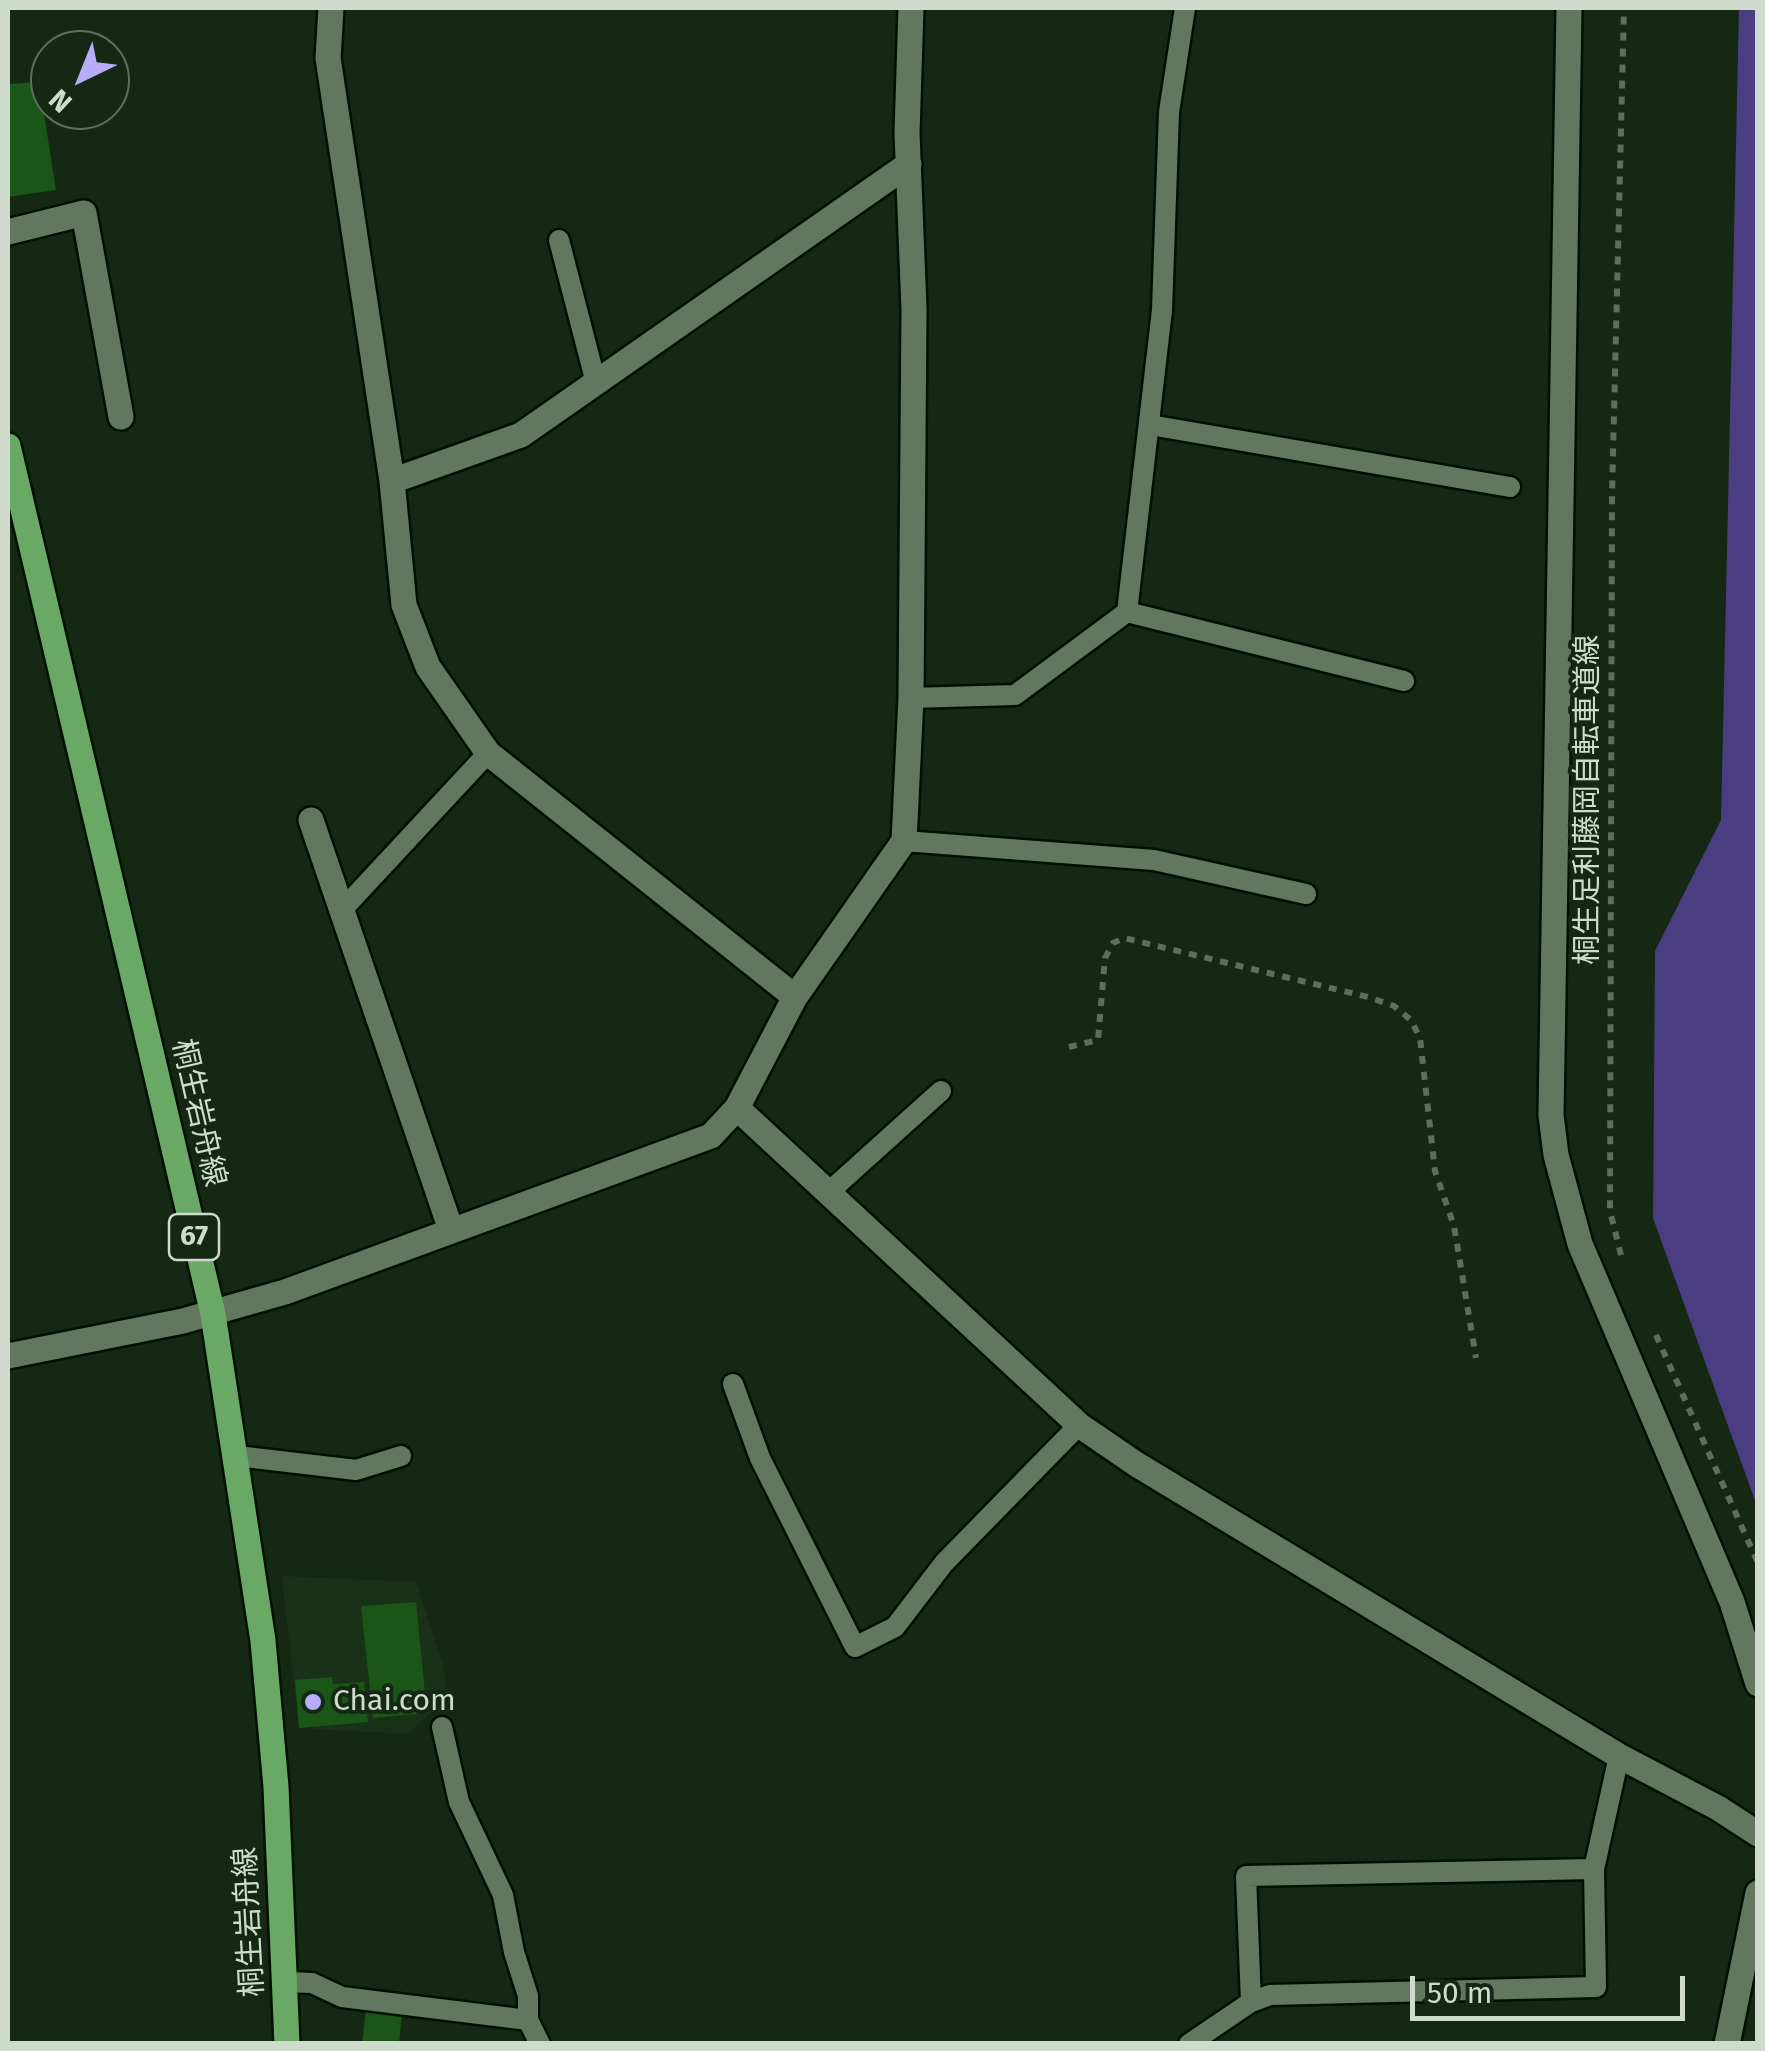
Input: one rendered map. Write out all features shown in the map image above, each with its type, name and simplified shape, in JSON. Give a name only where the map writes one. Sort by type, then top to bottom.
[{"type":"main road","name":"桐生岩舟線","points":[[8,446],[213,1314],[263,1640],[276,1787],[287,2044]]},
{"type":"street","points":[[331,8],[328,58],[392,482],[404,605],[428,666],[488,753],[796,997]]},
{"type":"street","points":[[8,1356],[213,1314],[285,1292],[711,1136],[737,1108],[796,997],[904,842],[911,698],[911,8]]},
{"type":"street","points":[[1569,8],[1551,1116],[1556,1155],[1580,1244],[1732,1602],[1758,1684]]},
{"type":"street","points":[[392,482],[521,435],[909,164]]},
{"type":"street","points":[[8,232],[84,213],[121,418]]},
{"type":"street","points":[[311,820],[451,1230]]},
{"type":"street","points":[[737,1108],[1079,1425],[1136,1464],[1619,1756],[1718,1808],[1758,1834]]},
{"type":"street","points":[[1727,2044],[1758,1893]]},
{"type":"lane","points":[[911,698],[1015,694],[1127,612],[1162,310],[1169,112],[1186,8]]},
{"type":"lane","points":[[559,240],[596,383]]},
{"type":"lane","points":[[1150,425],[1510,486]]},
{"type":"lane","points":[[1127,612],[1404,680]]},
{"type":"lane","points":[[342,910],[488,753]]},
{"type":"lane","points":[[904,842],[1154,860],[1306,894]]},
{"type":"lane","points":[[830,1191],[942,1091]]},
{"type":"lane","points":[[733,1384],[760,1458],[854,1647],[895,1627],[944,1563],[1079,1425]]},
{"type":"lane","points":[[236,1456],[356,1470],[402,1456]]},
{"type":"lane","points":[[442,1726],[458,1802],[502,1895],[528,1996],[528,2020],[540,2044]]},
{"type":"lane","points":[[1190,2044],[1251,2002],[1270,1995],[1596,1987],[1594,1869],[1619,1756]]},
{"type":"lane","points":[[1251,2002],[1246,1876],[1594,1869]]},
{"type":"lane","points":[[286,1982],[312,1983],[342,1998],[528,2020]]},
{"type":"path","name":"桐生足利藤岡自転車道線","points":[[1624,8],[1612,496],[1610,1211],[1624,1263]]},
{"type":"path","points":[[1069,1047],[1098,1040],[1104,958],[1113,942],[1124,938],[1394,1006],[1411,1020],[1420,1038],[1435,1171],[1454,1226],[1476,1358]]},
{"type":"path","points":[[1656,1334],[1758,1563]]},
{"type":"shaded area","points":[[1739,8],[1758,8],[1757,1506],[1653,1218],[1655,951],[1721,820]]},
{"type":"shaded area","points":[[282,1576],[416,1582],[443,1665],[450,1709],[433,1710],[408,1734],[299,1728]]},
{"type":"building","points":[[30,83],[30,130],[47,130],[56,190],[8,197],[8,84]]},
{"type":"building","points":[[416,1602],[427,1713],[373,1718],[361,1606]]},
{"type":"building","points":[[332,1677],[333,1684],[364,1682],[368,1722],[299,1728],[295,1680]]},
{"type":"building","points":[[366,2009],[402,2012],[399,2044],[362,2044]]},
{"type":"place","name":"Chai.com","points":[[313,1702]]}]
